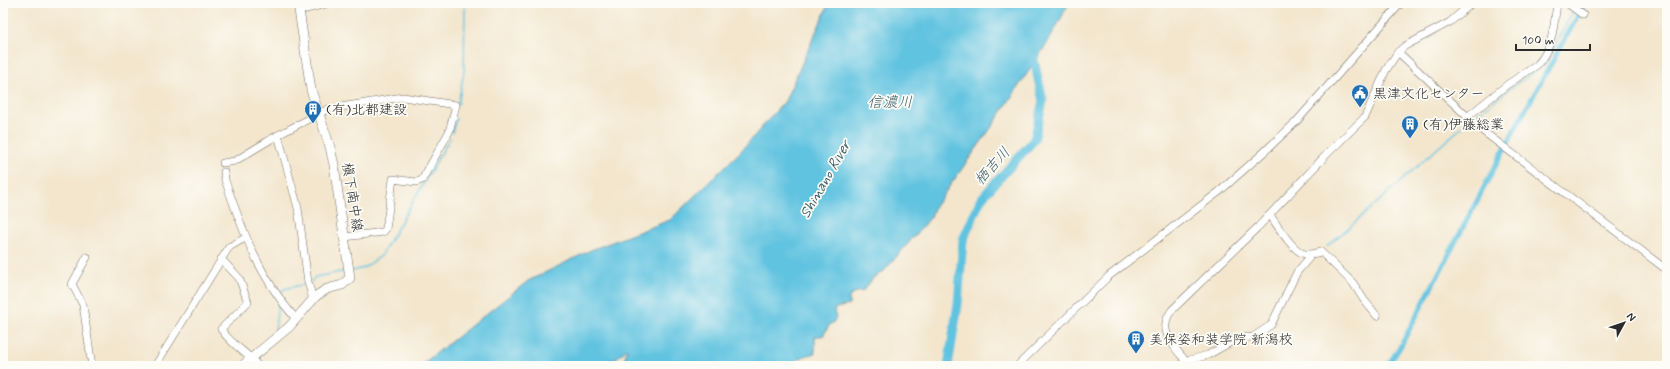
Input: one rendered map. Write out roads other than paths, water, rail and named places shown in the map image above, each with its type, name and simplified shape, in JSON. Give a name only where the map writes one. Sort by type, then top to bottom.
[{"type":"main road","name":"槇下南中線","points":[[242,366],[284,333],[320,293],[342,285],[350,278],[334,165],[309,82],[299,10],[326,3]]},
{"type":"street","points":[[1017,366],[1109,276],[1220,191],[1296,122],[1401,3]]},
{"type":"street","points":[[1188,363],[1171,343],[1166,334],[1166,321],[1170,312],[1270,215],[1365,117],[1386,70],[1398,52],[1405,46],[1450,22],[1472,3]]},
{"type":"street","points":[[1467,117],[1508,84],[1541,61],[1550,44],[1557,3]]},
{"type":"street","points":[[1567,3],[1583,15]]},
{"type":"street","points":[[1398,52],[1484,132],[1667,270]]},
{"type":"street","points":[[223,163],[235,161],[278,135],[328,109],[393,97],[407,97],[456,105],[449,132],[422,180],[416,182],[393,179],[386,229],[383,232],[345,237]]},
{"type":"street","points":[[278,135],[298,208],[308,282],[313,300]]},
{"type":"street","points":[[224,172],[245,238],[265,277],[296,319]]},
{"type":"street","points":[[1270,215],[1301,252],[1309,254],[1321,252],[1353,283],[1377,316]]},
{"type":"street","points":[[155,366],[229,247],[245,238]]},
{"type":"street","points":[[1179,366],[1208,355],[1238,338],[1253,337],[1271,325],[1297,272],[1308,258],[1309,254]]},
{"type":"street","points":[[87,257],[72,284],[83,304],[92,366]]},
{"type":"street","points":[[221,259],[239,278],[248,302],[221,329],[225,336],[252,358],[258,366]]},
{"type":"water","name":"信濃川","points":[[829,3],[1069,3],[1050,39],[991,128],[934,208],[931,217],[884,271],[874,277],[863,291],[856,292],[849,297],[849,305],[836,308],[834,311],[836,317],[833,323],[830,324],[823,336],[815,337],[815,353],[800,359],[794,366],[623,366],[627,349],[613,361],[598,366],[420,366],[528,281],[591,250],[670,220],[740,152],[785,101]]},
{"type":"waterway","points":[[458,104],[464,72],[465,3]]},
{"type":"waterway","points":[[1387,366],[1399,349],[1517,125],[1585,3]]},
{"type":"waterway","points":[[1473,118],[1505,92],[1545,64],[1573,11]]},
{"type":"waterway","name":"栖吉川","points":[[948,366],[958,304],[963,240],[981,199],[1034,140],[1043,101],[1032,51]]},
{"type":"waterway","points":[[452,133],[456,119]]},
{"type":"waterway","points":[[1327,246],[1468,122]]},
{"type":"waterway","points":[[353,271],[364,268],[381,256],[450,138]]},
{"type":"waterway","points":[[311,282],[315,277],[346,271]]},
{"type":"waterway","points":[[280,294],[284,289],[305,284]]},
{"type":"waterway","points":[[271,336],[275,331],[278,301]]},
{"type":"waterway","points":[[234,366],[239,363]]},
{"type":"place","name":"黒津文化センター","points":[[1360,108]]},
{"type":"place","name":"(有)北都建設","points":[[313,124]]},
{"type":"place","name":"(有)伊藤総業","points":[[1410,139]]},
{"type":"place","name":"美保姿和装学院 新潟校","points":[[1136,354]]},
{"type":"water label","name":"Shinano River","points":[[825,179]]}]
